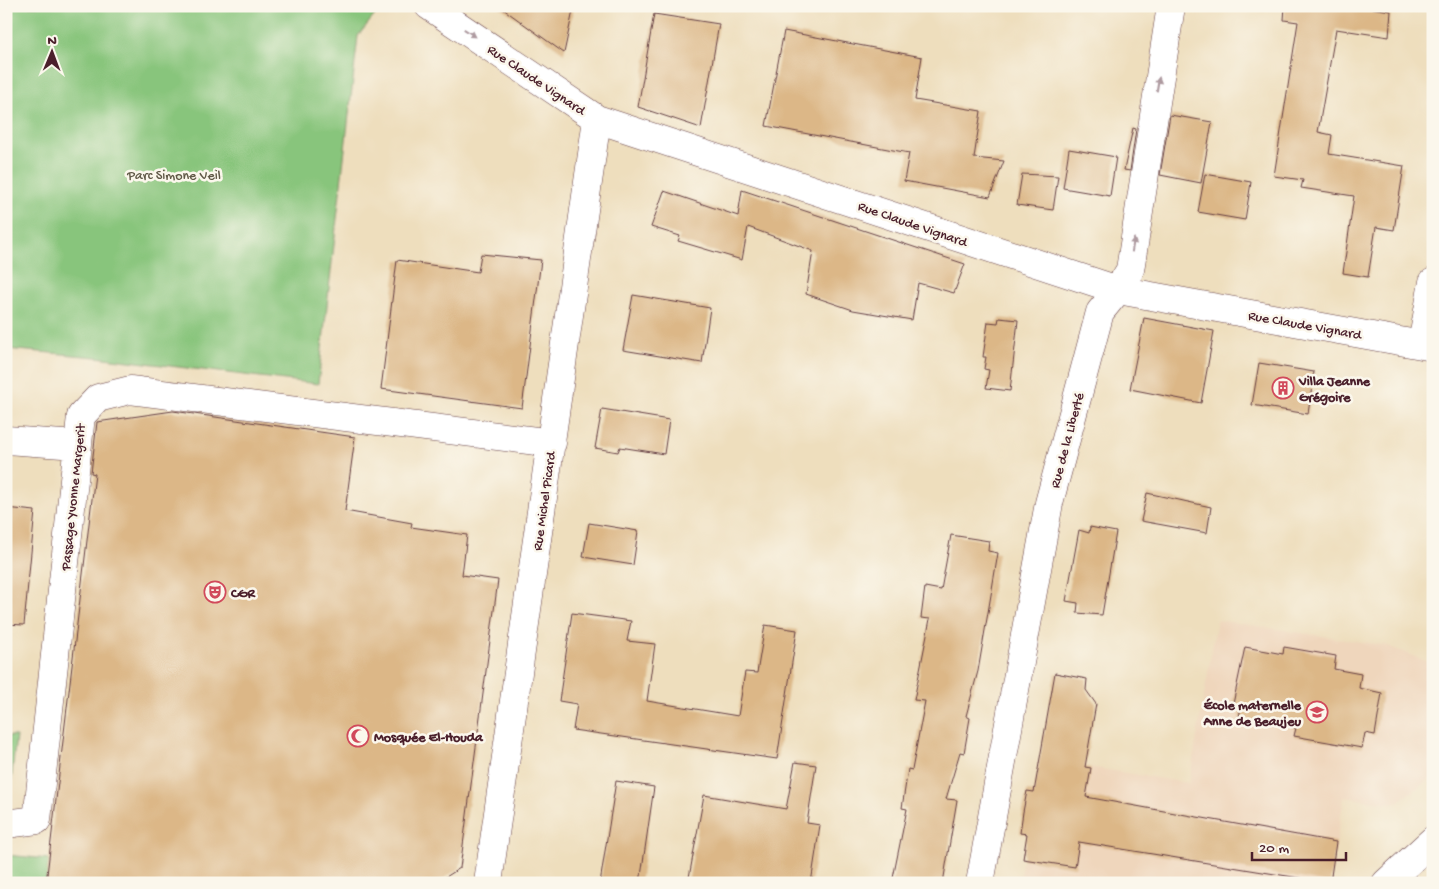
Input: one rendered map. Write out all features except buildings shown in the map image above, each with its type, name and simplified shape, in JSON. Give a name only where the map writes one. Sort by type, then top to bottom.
[{"type":"street","name":"Rue Claude Vignard","points":[[430,6],[597,119],[1118,290],[1427,346]]},
{"type":"street","name":"Rue de la Liberté","points":[[980,883],[1049,503],[1100,312],[1118,290],[1130,270],[1170,6]]},
{"type":"street","name":"Rue Michel Picard","points":[[488,883],[597,119]]},
{"type":"street","points":[[1427,346],[1433,282]]},
{"type":"street","name":"Passage Yvonne Margerit","points":[[6,824],[37,820],[80,416],[98,398],[130,390],[552,443]]},
{"type":"street","points":[[6,440],[77,446]]},
{"type":"street","points":[[1386,883],[1433,840]]},
{"type":"shaded area","name":"École maternelle Anne de Beaujeu","points":[[1217,620],[1388,646],[1433,664],[1433,777],[1394,804],[1344,797],[1330,883],[1019,883],[1027,834],[1020,833],[1027,791],[1034,792],[1039,759],[1189,783]]},
{"type":"green space","name":"Parc Simone Veil","points":[[6,6],[382,6],[358,36],[318,384],[96,357],[6,349]]},
{"type":"green space","points":[[6,736],[16,736],[11,784],[6,784]]},
{"type":"green space","points":[[6,855],[49,859],[46,883],[6,883]]},
{"type":"place","name":"Villa Jeanne Grégoire","points":[[1283,388]]},
{"type":"place","name":"CGR","points":[[215,592]]},
{"type":"place","name":"École maternelle Anne de Beaujeu","points":[[1317,712]]},
{"type":"place","name":"Mosquée El-Houda","points":[[358,736]]}]
